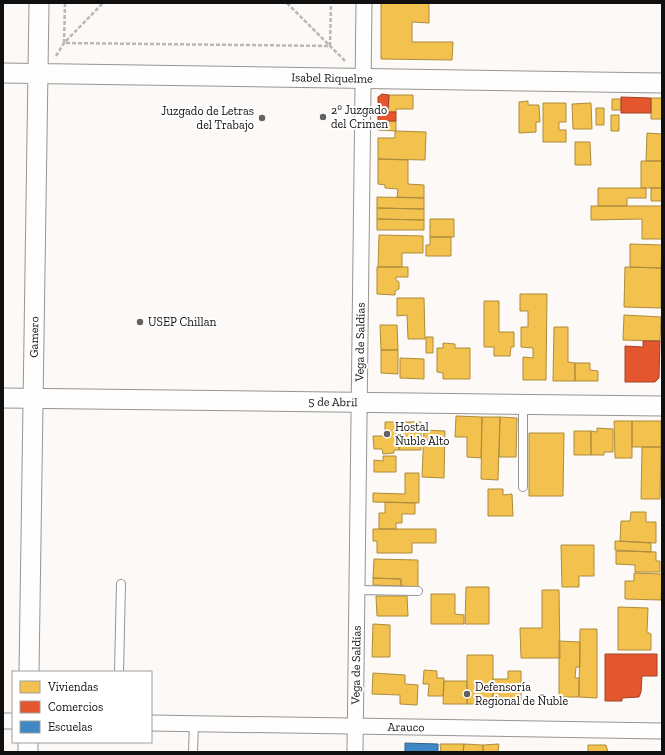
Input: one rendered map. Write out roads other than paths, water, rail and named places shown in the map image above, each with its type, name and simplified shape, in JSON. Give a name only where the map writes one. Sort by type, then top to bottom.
[{"type":"street","name":"Gamero","points":[[29,671],[39,3]]},
{"type":"street","name":"Vega de Saldías","points":[[355,752],[364,3]]},
{"type":"street","name":"Isabel Riquelme","points":[[3,73],[38,66],[363,79],[662,83]]},
{"type":"street","name":"5 de Abril","points":[[3,398],[662,406]]},
{"type":"street","name":"Arauco","points":[[152,723],[662,731]]},
{"type":"lane","points":[[523,404],[523,487]]},
{"type":"lane","points":[[119,671],[121,584]]},
{"type":"lane","points":[[356,590],[418,591]]},
{"type":"lane","points":[[193,752],[194,724]]},
{"type":"place","name":"2° Juzgado del Crimen","points":[[323,117]]},
{"type":"place","name":"Juzgado de Letras del Trabajo","points":[[262,118]]},
{"type":"place","name":"USEP Chillan","points":[[140,322]]},
{"type":"place","name":"Hostal Ñuble Alto","points":[[387,434]]},
{"type":"place","name":"Defensoría Regional de Ñuble","points":[[467,694]]}]
